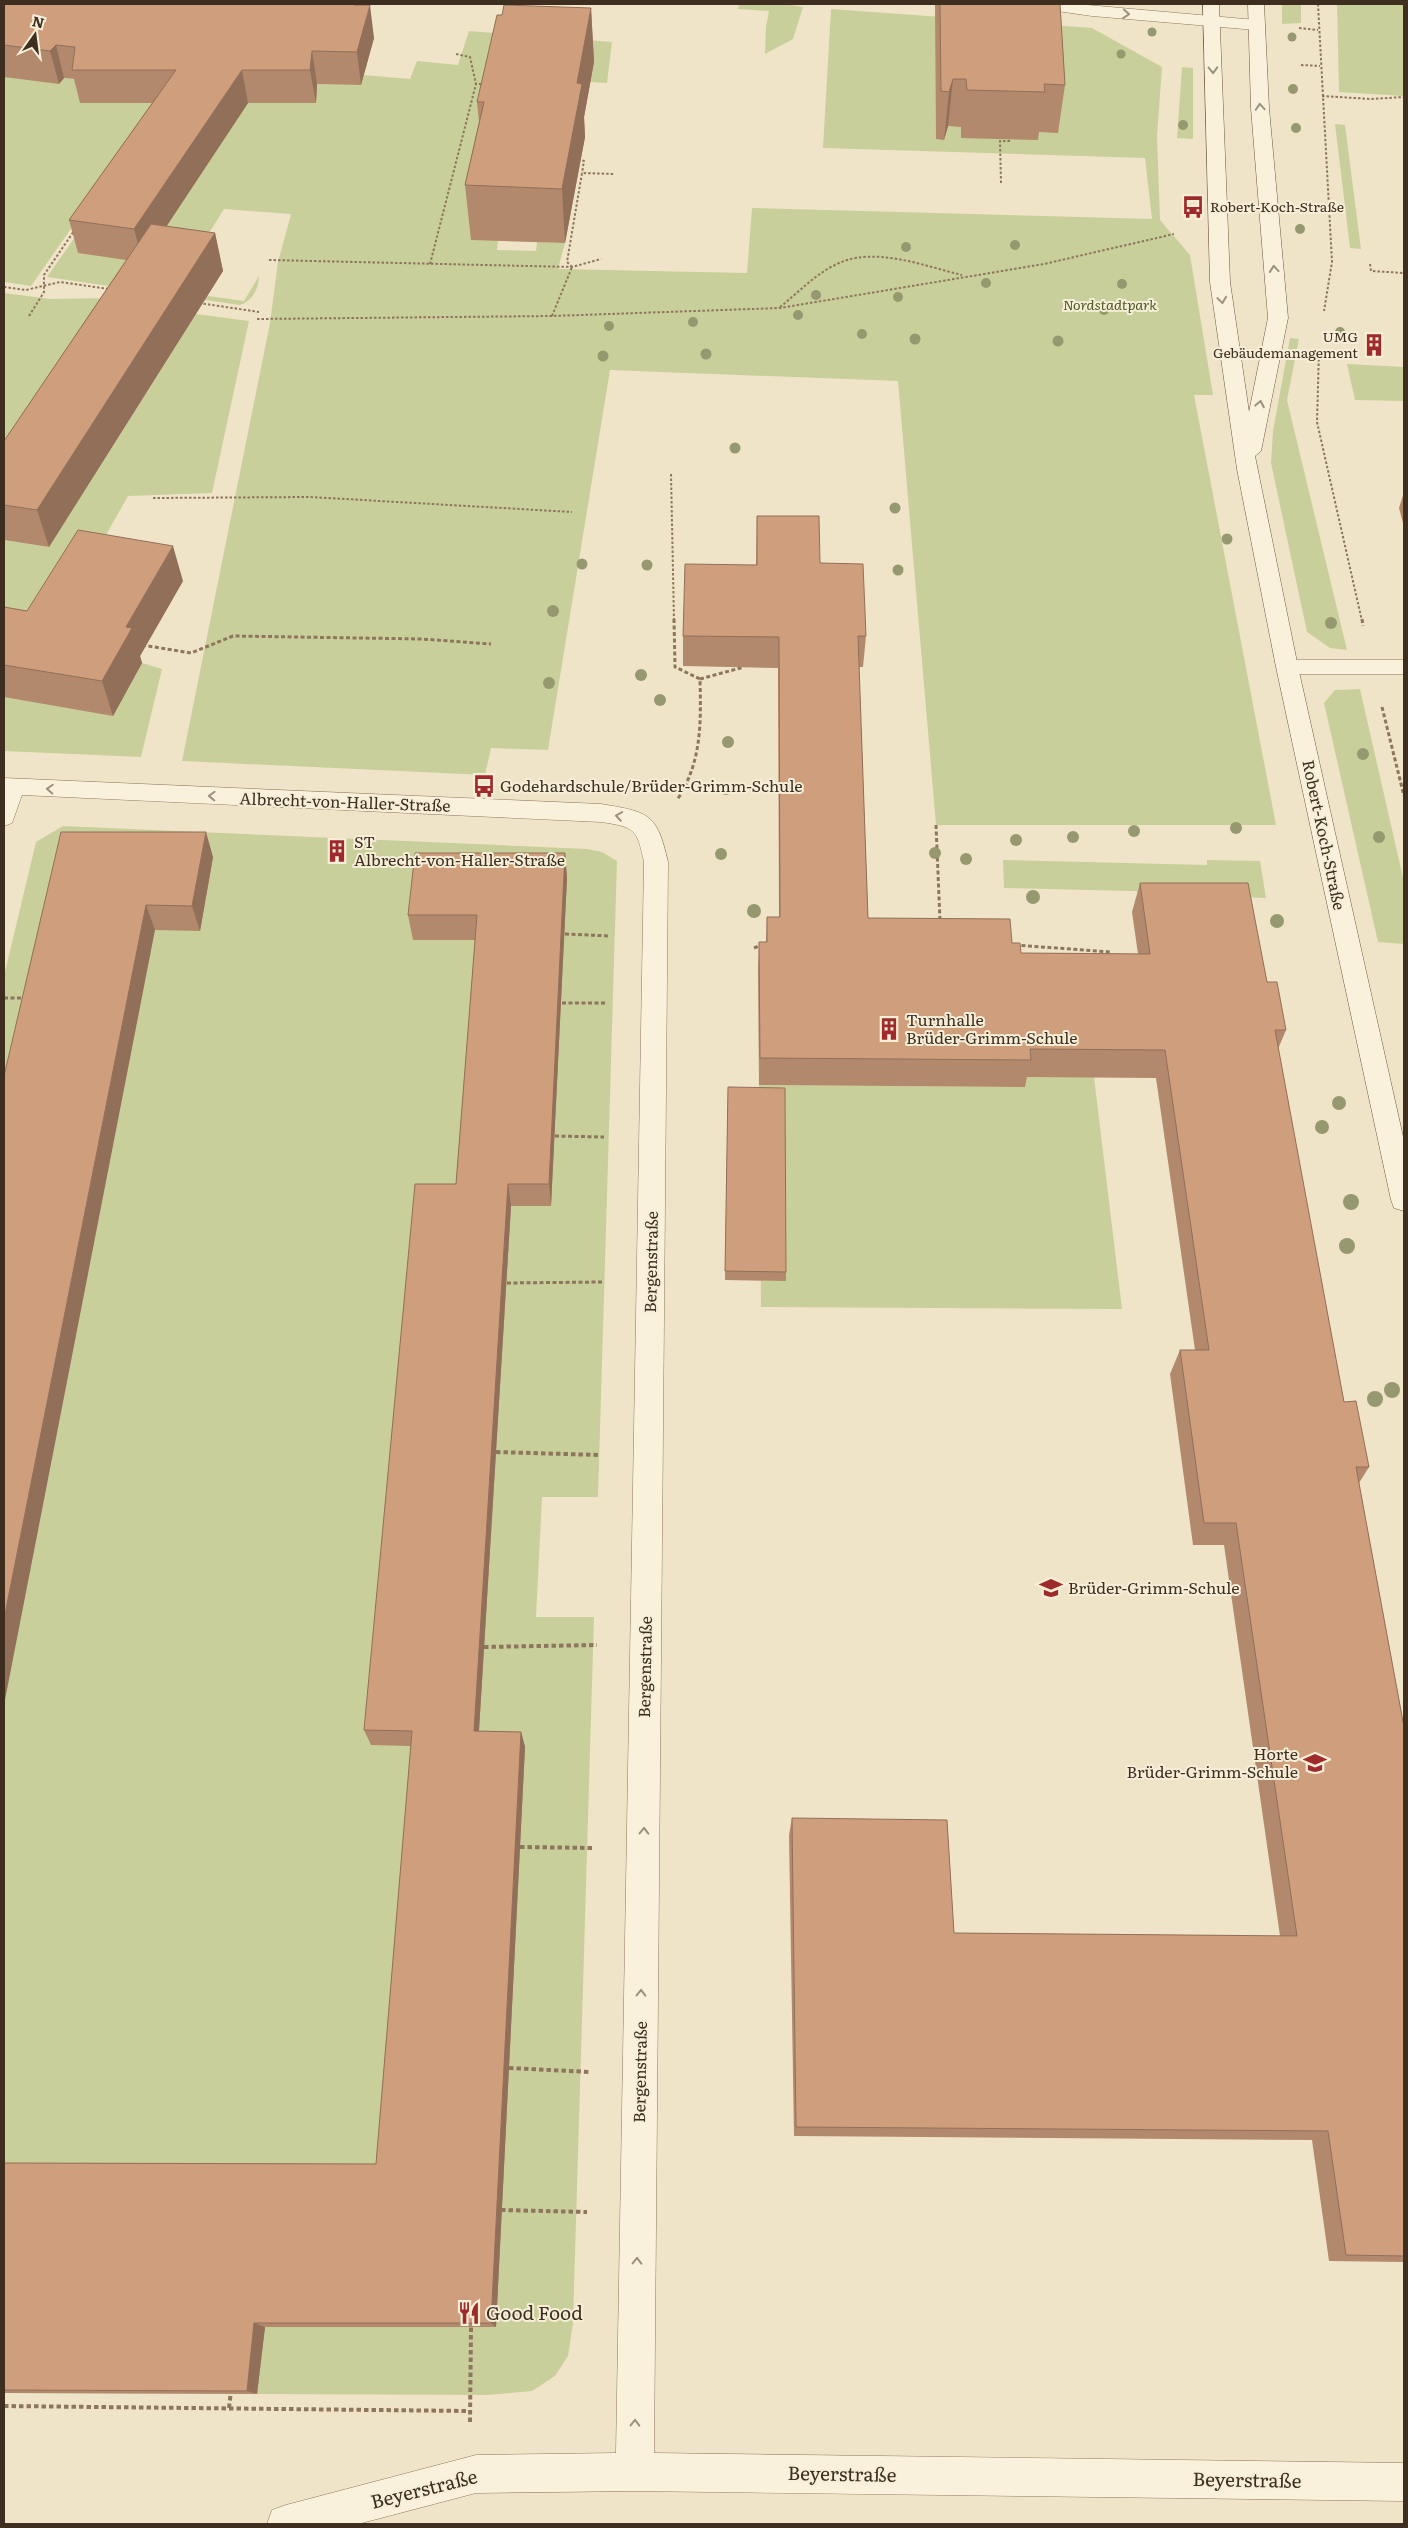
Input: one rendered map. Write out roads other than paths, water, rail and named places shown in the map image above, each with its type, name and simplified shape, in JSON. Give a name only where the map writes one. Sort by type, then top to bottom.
[{"type":"street","points":[[1043,4],[1092,11],[1211,12],[1256,25]]},
{"type":"street","name":"Robert-Koch-Straße","points":[[1247,470],[1278,318],[1260,108],[1255,4]]},
{"type":"street","name":"Robert-Koch-Straße","points":[[1211,12],[1220,282],[1247,470],[1404,1200]]},
{"type":"street","points":[[4,817],[8,787]]},
{"type":"street","name":"Albrecht-von-Haller-Straße","points":[[8,787],[602,813],[633,818],[653,848]]},
{"type":"street","name":"Bergenstraße","points":[[635,2472],[651,1282],[653,848]]},
{"type":"street","name":"Beyerstraße","points":[[286,2524],[476,2474],[635,2472],[1404,2482]]},
{"type":"lane","points":[[1288,667],[1372,669],[1404,667]]},
{"type":"place","name":"Robert-Koch-Straße","points":[[1193,207]]},
{"type":"place","name":"UMG Gebäudemanagement","points":[[1374,345]]},
{"type":"place","name":"Godehardschule/Brüder-Grimm-Schule","points":[[484,786]]},
{"type":"place","name":"ST Albrecht-von-Haller-Straße","points":[[337,851]]},
{"type":"place","name":"Turnhalle Brüder-Grimm-Schule","points":[[889,1029]]},
{"type":"place","name":"Brüder-Grimm-Schule","points":[[1051,1588]]},
{"type":"place","name":"Horte Brüder-Grimm-Schule","points":[[1315,1763]]},
{"type":"place","name":"Good Food","points":[[469,2313]]},
{"type":"park label","name":"Nordstadtpark","points":[[1110,305]]}]
